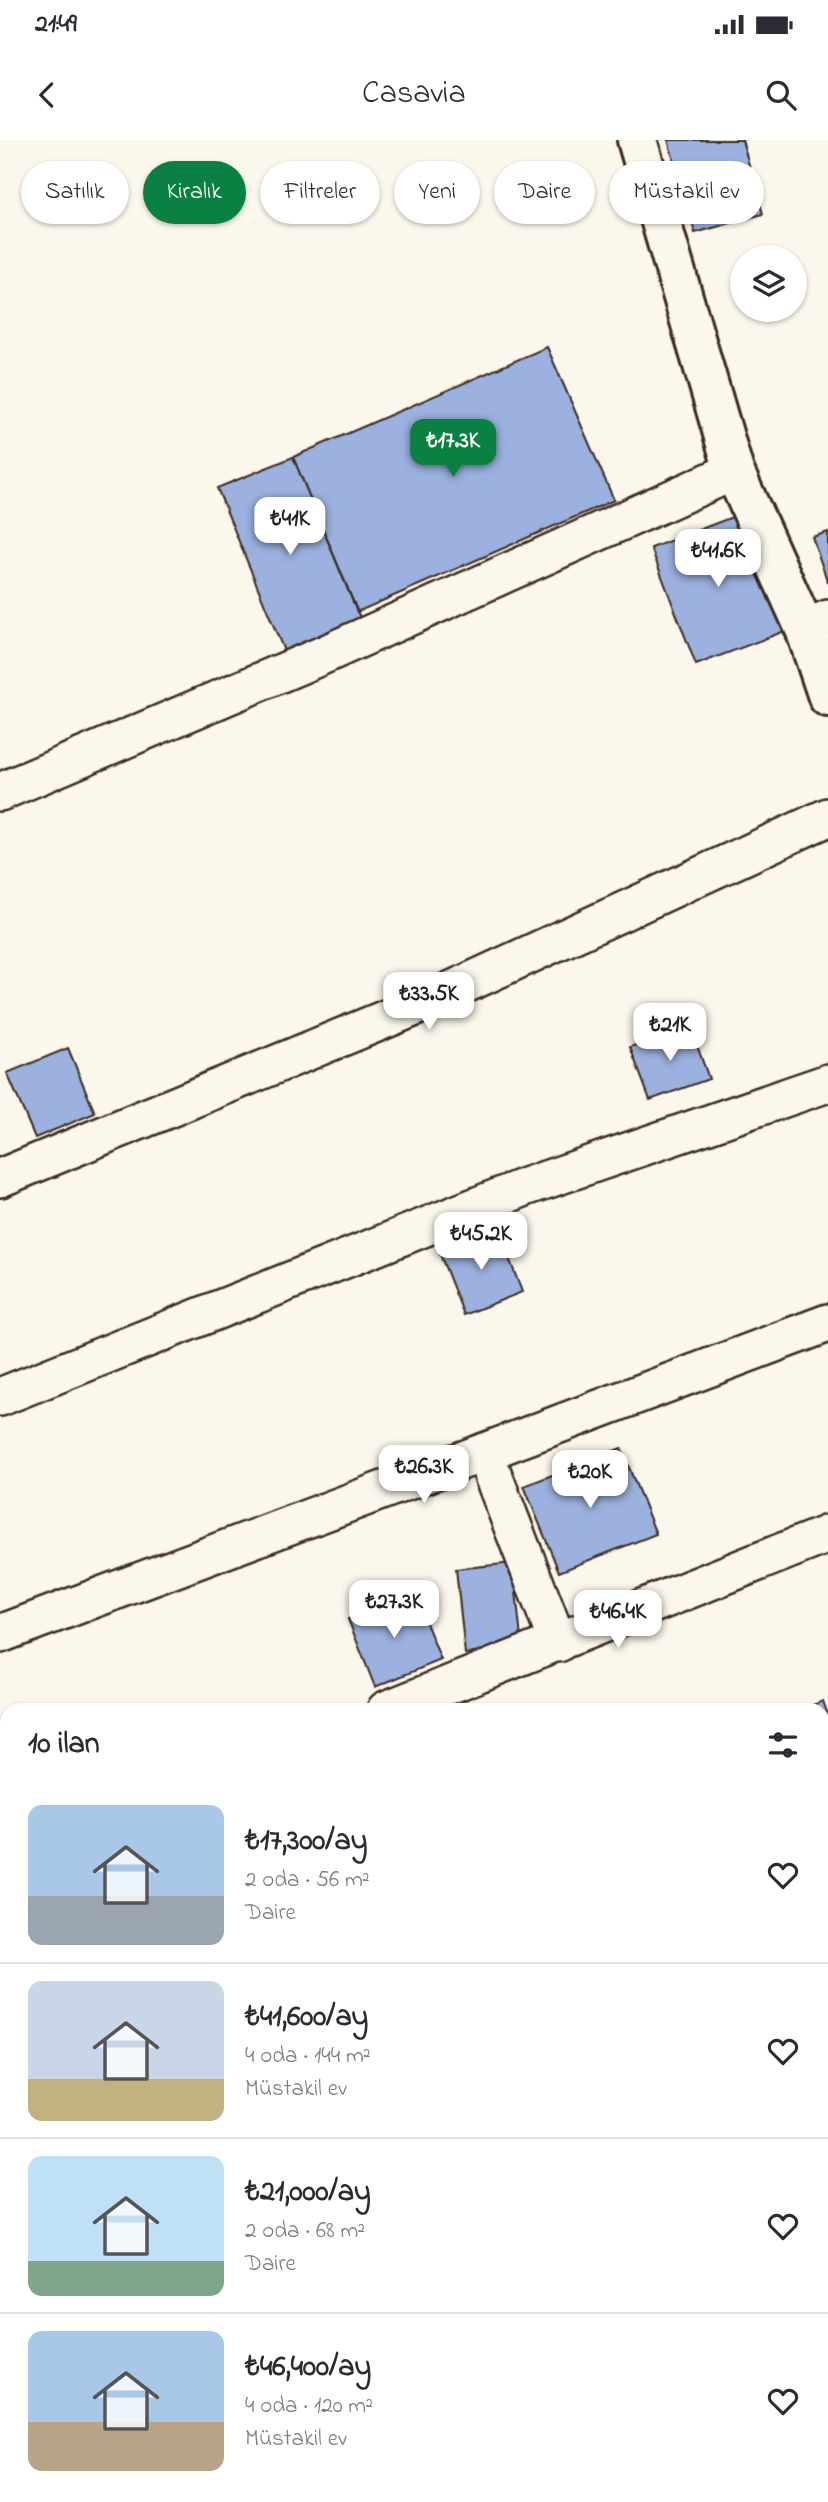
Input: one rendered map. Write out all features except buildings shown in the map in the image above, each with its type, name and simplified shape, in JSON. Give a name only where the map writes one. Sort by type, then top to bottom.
[{"type":"street","points":[[637,140],[734,471],[816,624],[828,697]]},
{"type":"street","points":[[0,792],[321,656],[734,471]]},
{"type":"street","points":[[0,1178],[415,1007],[828,817]]},
{"type":"street","points":[[0,1397],[525,1187],[828,1083]]},
{"type":"street","points":[[0,1634],[828,1323]]},
{"type":"street","points":[[484,1452],[558,1643]]},
{"type":"street","points":[[404,1703],[828,1534]]}]
